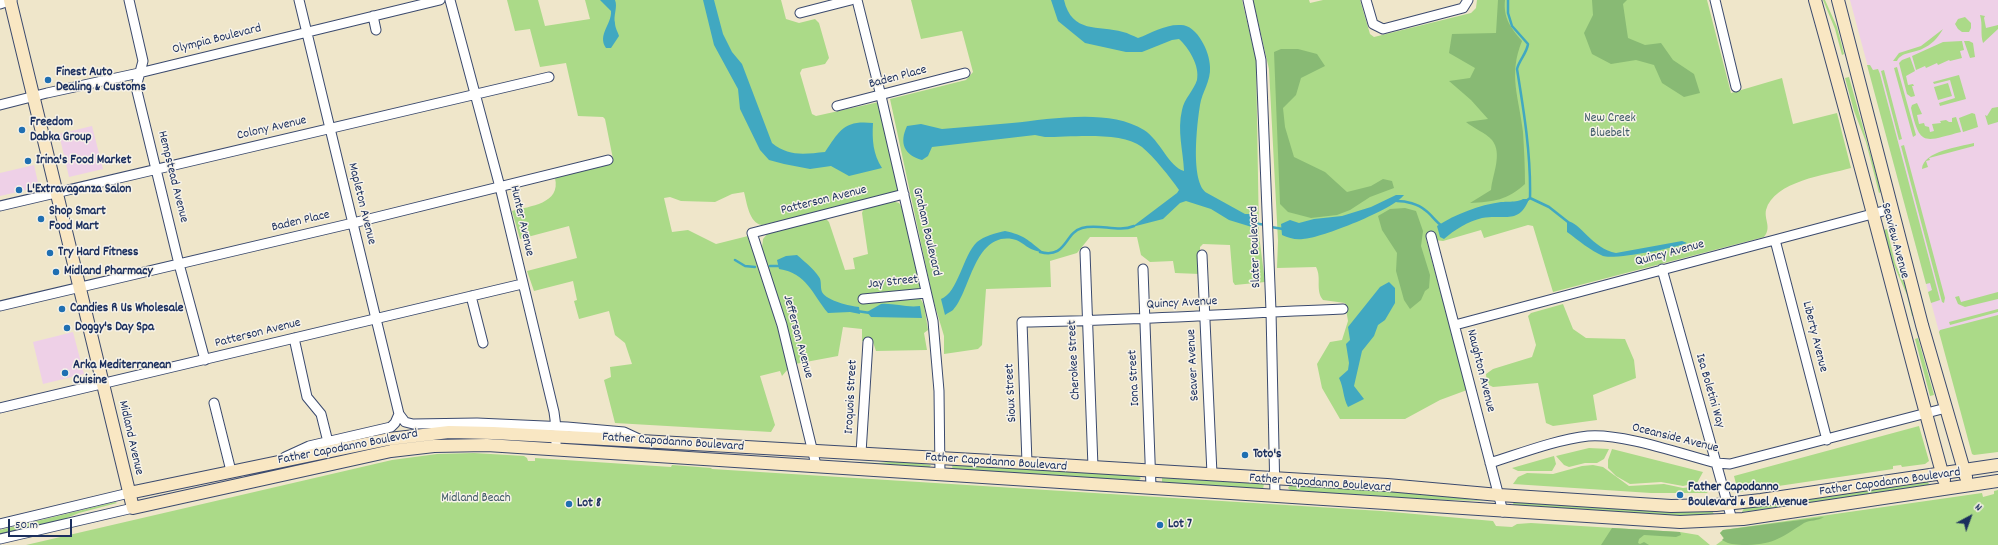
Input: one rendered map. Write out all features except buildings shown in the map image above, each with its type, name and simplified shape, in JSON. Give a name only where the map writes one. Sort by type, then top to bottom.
[{"type":"main road","name":"Midland Avenue","points":[[11,0],[33,97],[133,508]]},
{"type":"main road","name":"Seaview Avenue","points":[[1815,0],[1947,489]]},
{"type":"main road","name":"Seaview Avenue","points":[[1838,0],[1891,209],[1968,486]]},
{"type":"main road","points":[[1834,67],[1854,61]]},
{"type":"main road","name":"Father Capodanno Boulevard","points":[[129,493],[231,471],[418,435],[464,432],[556,432],[641,440],[1027,462],[1671,506],[1729,504],[1998,465]]},
{"type":"main road","name":"Father Capodanno Boulevard","points":[[133,508],[405,449],[475,444],[1275,495],[1503,512],[1665,522],[1732,520],[1998,481]]},
{"type":"street","points":[[0,4],[11,0]]},
{"type":"street","name":"Hempstead Avenue","points":[[130,0],[143,60],[136,86],[205,360]]},
{"type":"street","name":"Mapleton Avenue","points":[[299,0],[399,414]]},
{"type":"street","name":"Olympia Boulevard","points":[[0,105],[140,73],[440,0]]},
{"type":"street","name":"Hunter Avenue","points":[[450,0],[477,94],[500,187],[556,432],[556,450]]},
{"type":"street","points":[[800,13],[851,0]]},
{"type":"street","name":"Graham Boulevard","points":[[857,0],[881,96],[933,321],[939,391],[940,474]]},
{"type":"street","name":"Slater Boulevard","points":[[1248,0],[1261,60],[1268,214],[1275,495]]},
{"type":"street","points":[[1366,0],[1371,21],[1376,27],[1383,29],[1464,8],[1468,2]]},
{"type":"street","points":[[1715,0],[1736,87]]},
{"type":"street","points":[[373,16],[376,30]]},
{"type":"street","name":"Baden Place","points":[[836,106],[881,96],[965,73]]},
{"type":"street","name":"Colony Avenue","points":[[0,206],[549,77]]},
{"type":"street","name":"Baden Place","points":[[0,306],[353,223],[608,160]]},
{"type":"street","name":"Patterson Avenue","points":[[752,233],[904,194]]},
{"type":"street","name":"Quincy Avenue","points":[[1455,325],[1891,209]]},
{"type":"street","name":"Jefferson Avenue","points":[[752,233],[782,325],[816,466]]},
{"type":"street","name":"Naughton Avenue","points":[[1431,236],[1503,512]]},
{"type":"street","name":"Liberty Avenue","points":[[1775,240],[1827,440]]},
{"type":"street","name":"Cherokee Street","points":[[1085,252],[1093,467]]},
{"type":"street","name":"Seaver Avenue","points":[[1202,255],[1212,474]]},
{"type":"street","name":"Iona Street","points":[[1143,269],[1152,471],[1151,487]]},
{"type":"street","name":"Isa Boletini Way","points":[[1662,269],[1716,463],[1729,504],[1732,520]]},
{"type":"street","name":"Patterson Avenue","points":[[0,408],[522,284]]},
{"type":"street","name":"Jay Street","points":[[862,300],[926,293]]},
{"type":"street","points":[[471,296],[483,343]]},
{"type":"street","name":"Quincy Avenue","points":[[1022,322],[1204,317],[1271,311],[1343,309]]},
{"type":"street","name":"Sioux Street","points":[[1022,322],[1027,462]]},
{"type":"street","points":[[294,338],[307,396],[321,414],[328,442]]},
{"type":"street","name":"Iroquois Street","points":[[861,453],[868,342]]},
{"type":"street","points":[[214,403],[231,471]]},
{"type":"street","name":"Oceanside Avenue","points":[[1490,463],[1560,442],[1587,436],[1607,436],[1716,463],[1730,464],[1946,408]]},
{"type":"street","name":"Father Capodanno Boulevard","points":[[270,464],[309,446],[391,427],[395,423],[399,414],[406,422],[416,425],[477,422],[556,432]]},
{"type":"street","points":[[801,464],[812,450]]},
{"type":"street","name":"Father Capodanno Boulevard","points":[[0,524],[129,493]]},
{"type":"street","name":"Father Capodanno Boulevard","points":[[0,539],[133,508]]},
{"type":"shaded area","points":[[1850,0],[1998,0],[1998,441],[1939,332]]},
{"type":"shaded area","points":[[92,126],[103,169],[69,177],[59,134]]},
{"type":"shaded area","points":[[34,165],[39,187],[0,196],[0,173]]},
{"type":"shaded area","points":[[73,332],[84,374],[43,384],[33,342]]},
{"type":"green space","points":[[507,0],[538,0],[545,26],[590,19],[585,0],[781,0],[786,19],[799,23],[815,19],[819,23],[829,58],[825,64],[802,69],[800,73],[812,114],[816,116],[879,102],[899,188],[889,195],[762,225],[754,221],[751,217],[744,192],[732,194],[715,202],[681,201],[670,197],[664,198],[672,232],[688,230],[716,244],[748,236],[771,305],[788,366],[788,369],[782,376],[780,371],[760,376],[775,425],[771,432],[615,423],[604,380],[611,377],[610,367],[632,364],[625,343],[615,335],[609,311],[579,319],[574,301],[577,300],[573,281],[534,291],[527,271],[577,258],[569,226],[520,239],[512,211],[535,205],[549,199],[556,187],[555,178],[611,164],[613,159],[605,119],[603,117],[578,116],[566,63],[540,67],[530,29],[515,31]]},
{"type":"green space","points":[[911,0],[1242,0],[1256,60],[1259,235],[1265,282],[1235,285],[1233,282],[1230,245],[1203,244],[1200,247],[1200,274],[1175,273],[1173,261],[1150,262],[1141,255],[1137,237],[1090,237],[1077,253],[1050,261],[1051,287],[986,289],[982,345],[978,349],[944,354],[944,336],[933,299],[890,99],[966,80],[973,72],[962,31],[921,39]]},
{"type":"green space","name":"New Creek Bluebelt","points":[[1253,0],[1309,0],[1310,3],[1323,0],[1360,0],[1370,34],[1374,37],[1471,13],[1476,8],[1477,0],[1707,0],[1731,93],[1782,78],[1793,124],[1837,113],[1851,168],[1802,181],[1779,192],[1771,200],[1766,210],[1768,227],[1764,237],[1553,292],[1533,226],[1528,225],[1484,238],[1481,230],[1443,241],[1426,239],[1467,390],[1440,400],[1405,419],[1340,419],[1322,388],[1317,364],[1330,342],[1342,340],[1348,321],[1345,303],[1323,300],[1319,292],[1318,271],[1316,267],[1277,268],[1278,241],[1269,69]]},
{"type":"green space","points":[[1498,0],[1505,0],[1505,12],[1509,22],[1514,32],[1522,41],[1518,53],[1515,76],[1523,132],[1525,184],[1506,197],[1493,201],[1470,203],[1491,190],[1497,152],[1492,140],[1489,137],[1466,122],[1488,119],[1471,100],[1449,81],[1470,78],[1475,68],[1449,53],[1452,34],[1496,33]]},
{"type":"green space","points":[[1592,0],[1627,0],[1623,4],[1628,38],[1645,45],[1661,43],[1673,60],[1694,74],[1700,93],[1684,97],[1662,83],[1654,65],[1636,60],[1611,64],[1592,54],[1584,33],[1593,15]]},
{"type":"green space","points":[[1823,0],[1825,0],[1837,27],[1844,54],[1842,55],[1835,29]]},
{"type":"green space","points":[[1980,15],[1985,16],[1986,28],[1998,25],[1998,29],[1983,43],[1981,22]]},
{"type":"green space","points":[[1965,17],[1971,23],[1969,32],[1962,32],[1955,24],[1958,19]]},
{"type":"green space","points":[[1943,29],[1937,38],[1925,47],[1901,56],[1897,61],[1893,61],[1899,53],[1921,46]]},
{"type":"green space","points":[[1962,41],[1964,50],[1960,51],[1962,58],[1949,60],[1938,65],[1937,63],[1926,68],[1925,66],[1916,70],[1912,56],[1943,42]]},
{"type":"green space","points":[[1964,41],[1973,43],[1975,57],[1970,58]]},
{"type":"green space","points":[[1281,49],[1298,49],[1317,54],[1325,66],[1301,78],[1296,95],[1283,108],[1285,127],[1294,157],[1325,172],[1347,192],[1371,186],[1383,179],[1392,181],[1394,188],[1370,197],[1350,210],[1337,215],[1311,218],[1288,212],[1280,204],[1274,52]]},
{"type":"green space","points":[[1910,57],[1915,71],[1906,76],[1908,85],[1913,84],[1914,86],[1912,86],[1915,96],[1911,97],[1907,94],[1899,63]]},
{"type":"green space","points":[[1867,65],[1870,65],[1873,70],[1878,69],[1880,74],[1940,300],[1931,303],[1928,292],[1932,290],[1930,283],[1926,284]]},
{"type":"green space","points":[[1897,67],[1916,135],[1913,137],[1894,68]]},
{"type":"green space","points":[[1884,70],[1902,139],[1899,140],[1881,71]]},
{"type":"green space","points":[[1959,75],[1966,99],[1940,106],[1939,103],[1955,98],[1950,80],[1934,84],[1933,82]]},
{"type":"green space","points":[[1849,77],[1881,192],[1879,193],[1866,142],[1854,111],[1845,78]]},
{"type":"green space","points":[[1948,83],[1952,96],[1938,100],[1934,87]]},
{"type":"green space","points":[[1917,103],[1922,114],[1917,115],[1919,124],[1924,123],[1925,126],[1929,127],[1930,132],[1934,131],[1932,124],[1941,123],[1940,121],[1946,120],[1952,122],[1952,118],[1956,117],[1961,132],[1932,139],[1921,136],[1914,121],[1911,108],[1912,105]]},
{"type":"green space","points":[[1998,107],[1998,122],[1988,125],[1985,115],[1987,116],[1992,108]]},
{"type":"green space","points":[[1972,113],[1975,114],[1978,127],[1963,132],[1959,118]]},
{"type":"green space","points":[[1974,143],[1974,146],[1929,158],[1930,160],[1926,161],[1928,167],[1922,169],[1924,163],[1928,158],[1935,154],[1951,148]]},
{"type":"green space","points":[[1904,145],[1945,298],[1944,303],[1942,302],[1901,146]]},
{"type":"green space","points":[[892,201],[899,203],[903,209],[922,287],[920,289],[859,299],[859,302],[914,296],[920,298],[924,305],[928,330],[924,333],[927,350],[876,351],[873,342],[862,341],[862,329],[843,327],[838,356],[795,364],[762,248],[763,239],[769,232],[825,218],[829,222],[845,270],[855,269],[853,258],[868,254],[862,213],[864,208]]},
{"type":"green space","points":[[1405,208],[1416,211],[1423,231],[1421,246],[1430,275],[1429,288],[1425,291],[1421,300],[1410,309],[1404,300],[1396,271],[1397,253],[1382,230],[1378,216],[1390,209]]},
{"type":"green space","points":[[1887,229],[1895,263],[1909,294],[1914,316],[1912,316],[1907,295],[1893,263],[1884,230]]},
{"type":"green space","points":[[1998,292],[1998,299],[1965,307],[1958,304],[1955,297],[1959,296],[1961,302]]},
{"type":"green space","points":[[1563,304],[1573,329],[1586,338],[1625,339],[1634,360],[1636,378],[1593,395],[1597,420],[1553,426],[1546,423],[1538,383],[1493,387],[1487,384],[1486,374],[1493,369],[1532,357],[1536,345],[1528,316],[1531,313]]},
{"type":"green space","points":[[1998,309],[1998,312],[1950,325],[1949,322]]},
{"type":"green space","points":[[1998,315],[1998,452],[1974,455],[1972,454],[1939,332],[1940,330]]},
{"type":"green space","points":[[1918,338],[1934,395],[1930,396],[1915,339]]},
{"type":"green space","points":[[1919,426],[1929,461],[1925,464],[1902,467],[1901,465],[1893,466],[1893,469],[1738,492],[1734,476]]},
{"type":"green space","points":[[1589,448],[1609,449],[1604,459],[1597,463],[1585,463],[1569,467],[1564,465],[1556,456]]},
{"type":"green space","points":[[1612,449],[1703,472],[1697,483],[1683,486],[1661,482],[1630,484],[1616,476],[1608,468],[1608,460]]},
{"type":"green space","name":"Midland Beach","points":[[474,453],[524,456],[528,461],[535,461],[535,458],[671,467],[672,465],[712,469],[1381,511],[1493,521],[1496,526],[1512,527],[1517,524],[1531,523],[1680,532],[1698,535],[1710,545],[26,545],[392,460],[437,454]]},
{"type":"green space","points":[[1554,456],[1556,464],[1552,471],[1518,471],[1512,468]]},
{"type":"green space","points":[[827,461],[879,463],[900,461],[931,465],[929,468]]},
{"type":"green space","points":[[953,464],[1138,476],[1141,478],[1138,481],[954,470],[952,467]]},
{"type":"green space","points":[[1593,465],[1603,467],[1629,486],[1664,484],[1683,488],[1699,486],[1708,493],[1651,493],[1513,484],[1518,477],[1527,473],[1553,474],[1582,466]]},
{"type":"green space","points":[[1162,478],[1264,484],[1263,489],[1164,483],[1162,482]]},
{"type":"green space","points":[[1927,481],[1929,484],[1928,487],[1742,512],[1744,508]]},
{"type":"green space","points":[[1290,485],[1397,491],[1485,501],[1415,499],[1291,491],[1288,488]]},
{"type":"green space","points":[[1998,490],[1998,545],[1716,545],[1724,539],[1720,533],[1723,530],[1982,493],[1983,497],[1994,494],[1994,491]]},
{"type":"green space","points":[[115,502],[117,503],[79,513],[57,522],[0,536],[0,530]]},
{"type":"green space","points":[[1514,502],[1712,511],[1714,514],[1685,518],[1512,506]]},
{"type":"green space","points":[[1824,517],[1804,523],[1782,537],[1761,544],[1730,544],[1722,540],[1724,538],[1720,533],[1723,530]]},
{"type":"green space","points":[[1612,528],[1680,532],[1681,535],[1676,537],[1644,535],[1639,539],[1638,543],[1640,544],[1644,542],[1649,545],[1601,545]]},
{"type":"water","points":[[600,0],[615,0],[616,3],[615,27],[619,36],[611,48],[606,48],[603,39],[611,16],[611,11]]},
{"type":"water","points":[[703,0],[714,0],[723,34],[732,52],[742,64],[772,143],[791,153],[804,154],[825,152],[839,132],[844,128],[855,123],[873,123],[874,147],[882,168],[849,176],[831,166],[810,169],[769,160],[760,150],[740,109],[738,89],[714,45]]},
{"type":"water","points":[[1051,0],[1064,0],[1068,11],[1073,18],[1080,23],[1095,28],[1123,32],[1138,38],[1164,27],[1181,25],[1187,26],[1197,34],[1202,40],[1208,54],[1210,67],[1208,82],[1200,105],[1197,125],[1196,152],[1198,178],[1202,187],[1207,193],[1245,214],[1255,214],[1255,228],[1229,220],[1211,209],[1186,201],[1180,203],[1163,219],[1132,227],[1179,190],[1162,167],[1147,151],[1133,142],[1122,139],[1096,136],[1045,137],[1035,135],[932,147],[928,156],[922,160],[907,152],[903,143],[903,138],[907,126],[921,124],[942,129],[1062,118],[1097,117],[1130,123],[1144,130],[1150,134],[1169,159],[1184,171],[1180,133],[1181,118],[1183,106],[1197,80],[1197,69],[1195,63],[1186,47],[1179,39],[1172,40],[1142,52],[1126,52],[1085,43],[1058,21]]},
{"type":"water","points":[[1396,195],[1404,195],[1398,201],[1373,215],[1325,234],[1303,239],[1282,235],[1281,224],[1290,220],[1299,223],[1314,219],[1342,216],[1371,207]]},
{"type":"water","points":[[1529,199],[1521,212],[1516,215],[1510,217],[1490,217],[1477,219],[1452,232],[1444,239],[1440,237],[1437,226],[1460,214],[1484,205]]},
{"type":"water","points":[[1567,221],[1572,222],[1600,246],[1608,251],[1616,253],[1682,241],[1687,243],[1645,253],[1609,257],[1603,256],[1567,232]]},
{"type":"water","points":[[1005,231],[1021,236],[1043,252],[1033,250],[1012,239],[999,240],[989,245],[981,254],[959,302],[953,310],[945,315],[941,299],[952,289],[972,248],[983,238]]},
{"type":"water","points":[[797,255],[812,268],[819,277],[822,292],[825,295],[850,306],[859,307],[860,314],[850,312],[828,313],[803,280],[788,271],[779,269],[777,260],[786,256]]},
{"type":"water","points":[[1389,282],[1395,288],[1395,303],[1385,320],[1378,325],[1374,336],[1362,351],[1354,386],[1364,399],[1348,407],[1339,378],[1348,370],[1349,363],[1346,344],[1350,340],[1348,327],[1380,287]]},
{"type":"water","points":[[881,304],[920,306],[922,318],[871,317],[867,312]]},
{"type":"waterway","points":[[1508,0],[1508,13],[1512,26],[1528,44],[1517,69],[1528,150],[1530,198],[1526,201]]},
{"type":"waterway","points":[[1530,198],[1549,207],[1568,222]]},
{"type":"waterway","points":[[1397,201],[1408,202],[1419,206],[1442,226]]},
{"type":"waterway","points":[[1253,223],[1266,225]]},
{"type":"waterway","points":[[1040,252],[1055,252],[1060,249],[1076,231],[1082,228],[1095,227],[1122,229],[1134,226]]},
{"type":"waterway","points":[[1271,227],[1283,229]]},
{"type":"waterway","points":[[735,260],[745,266],[755,267]]},
{"type":"waterway","points":[[770,266],[781,266]]},
{"type":"waterway","points":[[857,311],[870,313]]},
{"type":"place","name":"Finest Auto Dealing & Customs","points":[[48,80]]},
{"type":"place","name":"Freedom Dabka Group","points":[[22,130]]},
{"type":"place","name":"Irina's Food Market","points":[[28,161]]},
{"type":"place","name":"L'Extravaganza Salon","points":[[19,190]]},
{"type":"place","name":"Shop Smart Food Mart","points":[[41,219]]},
{"type":"place","name":"Try Hard Fitness","points":[[50,253]]},
{"type":"place","name":"Midland Pharmacy","points":[[56,272]]},
{"type":"place","name":"Candies R Us Wholesale","points":[[62,309]]},
{"type":"place","name":"Doggy's Day Spa","points":[[67,328]]},
{"type":"place","name":"Arka Mediterranean Cuisine","points":[[65,373]]},
{"type":"place","name":"Toto's","points":[[1245,455]]},
{"type":"place","name":"Father Capodanno Boulevard & Buel Avenue","points":[[1680,495]]},
{"type":"place","name":"Lot 8","points":[[569,504]]},
{"type":"place","name":"Lot 7","points":[[1160,525]]}]
